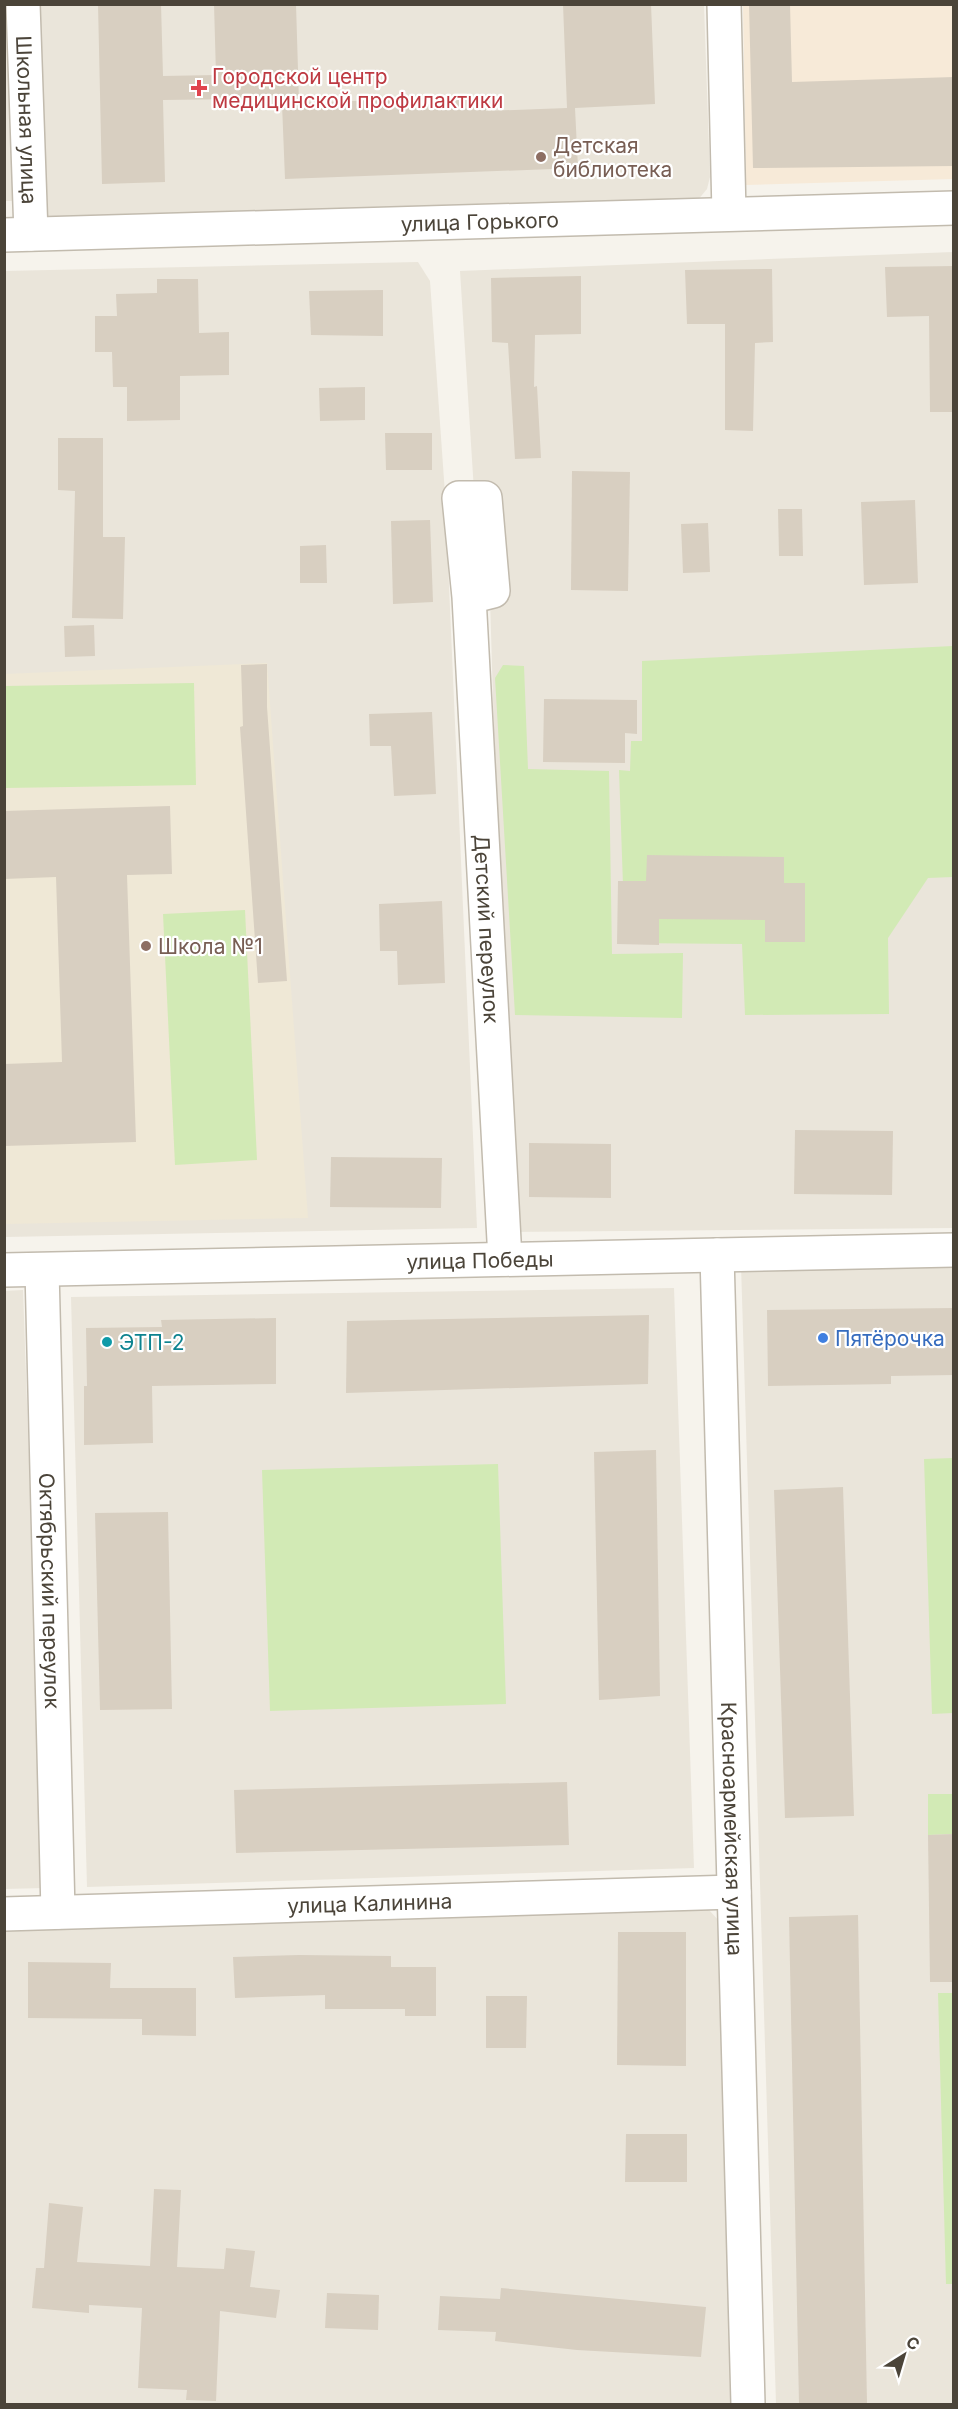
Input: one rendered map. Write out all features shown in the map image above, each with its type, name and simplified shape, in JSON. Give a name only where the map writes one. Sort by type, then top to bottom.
[{"type":"street","name":"Школьная улица","points":[[18,235],[23,4]]},
{"type":"street","points":[[724,4],[729,213]]},
{"type":"street","name":"улица Горького","points":[[18,235],[954,208]]},
{"type":"street","name":"Детский переулок","points":[[469,597],[505,1259]]},
{"type":"street","name":"улица Победы","points":[[4,1270],[954,1250]]},
{"type":"street","name":"Красноармейская улица","points":[[717,1255],[748,2404]]},
{"type":"street","name":"Октябрьский переулок","points":[[42,1270],[58,1912]]},
{"type":"street","name":"улица Калинина","points":[[4,1914],[734,1892]]},
{"type":"shaded area","points":[[4,5],[7,5],[17,201],[5,201]]},
{"type":"shaded area","points":[[33,5],[704,5],[710,177],[707,189],[697,201],[53,221],[42,212]]},
{"type":"shaded area","points":[[743,5],[953,5],[953,179],[746,185]]},
{"type":"shaded area","points":[[953,252],[953,1228],[509,1232],[490,599],[474,491],[460,271]]},
{"type":"shaded area","points":[[418,262],[430,281],[445,494],[477,1228],[5,1237],[4,271]]},
{"type":"shaded area","name":"Школа №1","points":[[267,663],[308,1218],[5,1224],[4,674]]},
{"type":"shaded area","points":[[953,1263],[953,2404],[776,2404],[741,1265]]},
{"type":"shaded area","points":[[674,1288],[694,1868],[87,1887],[71,1297]]},
{"type":"shaded area","points":[[23,1290],[44,1888],[5,1889],[4,1291]]},
{"type":"shaded area","points":[[709,1910],[720,1922],[737,2404],[5,2404],[4,1928]]},
{"type":"green space","points":[[953,646],[953,877],[928,878],[888,938],[889,1014],[745,1015],[742,944],[625,943],[619,770],[630,771],[631,741],[642,741],[642,661]]},
{"type":"green space","points":[[503,665],[524,666],[528,769],[609,771],[612,954],[683,953],[682,1018],[515,1015],[495,678]]},
{"type":"green space","points":[[194,683],[196,785],[5,788],[5,686]]},
{"type":"green space","points":[[245,910],[257,1160],[175,1165],[163,914]]},
{"type":"green space","points":[[953,1458],[953,1713],[932,1714],[924,1459]]},
{"type":"green space","points":[[498,1464],[506,1704],[270,1711],[262,1470]]},
{"type":"green space","points":[[928,1794],[953,1794],[953,1834],[928,1835]]},
{"type":"green space","points":[[938,1993],[953,1993],[953,2284],[946,2284]]},
{"type":"building","points":[[98,4],[161,4],[163,76],[216,75],[214,4],[296,4],[299,103],[486,96],[486,111],[567,108],[563,4],[651,4],[655,104],[575,108],[578,168],[285,179],[282,104],[242,104],[242,99],[163,100],[165,182],[102,184]]},
{"type":"building","points":[[749,4],[790,4],[792,82],[954,77],[954,166],[753,168]]},
{"type":"building","points":[[954,266],[954,412],[930,412],[929,316],[887,317],[885,267]]},
{"type":"building","points":[[772,269],[773,342],[755,343],[753,431],[725,430],[725,324],[687,324],[685,270]]},
{"type":"building","points":[[581,276],[581,334],[535,335],[534,387],[537,386],[541,458],[515,459],[508,343],[492,342],[491,278]]},
{"type":"building","points":[[157,279],[198,279],[199,333],[229,332],[229,375],[180,376],[180,420],[127,421],[127,387],[113,387],[112,352],[95,352],[95,316],[117,316],[116,294],[157,293]]},
{"type":"building","points":[[383,290],[383,336],[311,335],[309,291]]},
{"type":"building","points":[[365,387],[365,420],[320,421],[319,388]]},
{"type":"building","points":[[385,433],[432,433],[432,470],[386,470]]},
{"type":"building","points":[[58,438],[103,438],[103,537],[125,537],[123,619],[72,618],[75,491],[58,490]]},
{"type":"building","points":[[572,471],[630,472],[628,591],[571,590]]},
{"type":"building","points":[[915,500],[918,583],[864,585],[861,502]]},
{"type":"building","points":[[778,509],[802,509],[803,556],[779,556]]},
{"type":"building","points":[[430,520],[433,602],[393,604],[391,521]]},
{"type":"building","points":[[708,523],[710,572],[683,573],[681,524]]},
{"type":"building","points":[[326,545],[327,583],[300,583],[300,546]]},
{"type":"building","points":[[94,625],[95,656],[65,657],[64,626]]},
{"type":"building","points":[[267,664],[267,707],[287,981],[258,983],[240,727],[243,726],[241,665]]},
{"type":"building","points":[[544,699],[637,700],[637,734],[625,733],[625,763],[543,762]]},
{"type":"building","points":[[432,712],[436,794],[394,796],[391,746],[370,746],[369,714]]},
{"type":"building","points":[[170,806],[172,874],[127,875],[136,1142],[4,1146],[4,1064],[62,1062],[56,877],[4,879],[4,811]]},
{"type":"building","points":[[647,855],[784,857],[784,883],[805,883],[805,942],[765,942],[765,920],[659,919],[659,945],[617,944],[618,881],[646,881]]},
{"type":"building","points":[[442,901],[445,983],[398,985],[397,951],[380,951],[379,904]]},
{"type":"building","points":[[795,1130],[893,1131],[892,1195],[794,1194]]},
{"type":"building","points":[[529,1143],[611,1144],[611,1198],[529,1197]]},
{"type":"building","points":[[331,1157],[442,1158],[441,1208],[330,1207]]},
{"type":"building","points":[[954,1308],[954,1375],[891,1376],[891,1384],[768,1386],[767,1310]]},
{"type":"building","points":[[649,1315],[648,1384],[346,1393],[347,1321]]},
{"type":"building","points":[[276,1318],[276,1384],[152,1386],[153,1443],[84,1445],[84,1386],[87,1386],[86,1328],[162,1327],[161,1320]]},
{"type":"building","points":[[656,1450],[660,1696],[599,1700],[594,1452]]},
{"type":"building","points":[[843,1487],[854,1816],[785,1818],[774,1490]]},
{"type":"building","points":[[168,1512],[172,1709],[100,1710],[95,1513]]},
{"type":"building","points":[[567,1782],[569,1845],[236,1853],[234,1790]]},
{"type":"building","points":[[954,1834],[954,1982],[930,1982],[928,1835]]},
{"type":"building","points":[[858,1915],[867,2404],[799,2404],[789,1917]]},
{"type":"building","points":[[618,1932],[686,1932],[686,2066],[617,2065]]},
{"type":"building","points":[[391,1956],[391,1967],[436,1967],[436,2016],[405,2016],[405,2009],[325,2009],[325,1995],[235,1998],[233,1957]]},
{"type":"building","points":[[28,1962],[111,1963],[110,1988],[196,1988],[196,2036],[142,2035],[142,2019],[28,2018]]},
{"type":"building","points":[[486,1996],[527,1996],[526,2048],[486,2048]]},
{"type":"building","points":[[626,2134],[687,2134],[687,2182],[625,2182]]},
{"type":"building","points":[[154,2189],[181,2190],[177,2267],[224,2269],[226,2248],[255,2251],[250,2287],[280,2290],[276,2318],[220,2311],[216,2401],[186,2400],[187,2390],[138,2388],[142,2308],[89,2305],[89,2313],[32,2308],[36,2268],[44,2268],[49,2203],[83,2207],[77,2262],[150,2266]]},
{"type":"building","points":[[501,2288],[706,2307],[701,2357],[577,2350],[495,2341],[496,2332],[438,2330],[440,2296],[500,2299]]},
{"type":"building","points":[[327,2293],[379,2295],[378,2330],[325,2328]]},
{"type":"place","name":"Городской центр медицинской профилактики","points":[[199,88]]},
{"type":"place","name":"Детская библиотека","points":[[541,157]]},
{"type":"place","name":"Школа №1","points":[[146,946]]},
{"type":"place","name":"Пятёрочка","points":[[823,1338]]},
{"type":"place","name":"ЭТП-2","points":[[107,1342]]}]
